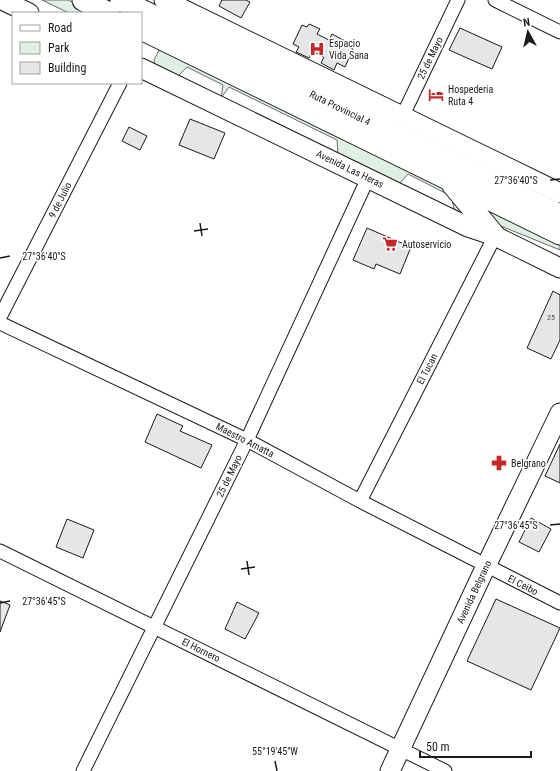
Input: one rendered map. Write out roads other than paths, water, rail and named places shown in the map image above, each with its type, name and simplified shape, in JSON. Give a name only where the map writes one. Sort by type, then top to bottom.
[{"type":"main road","points":[[2,0],[27,12]]},
{"type":"main road","points":[[82,0],[107,12]]},
{"type":"main road","name":"Ruta Provincial 4","points":[[121,0],[140,12]]},
{"type":"main road","name":"Ruta Provincial 4","points":[[142,13],[448,179],[560,234]]},
{"type":"main road","points":[[151,19],[402,117],[560,194]]},
{"type":"main road","name":"Ruta Provincial 4","points":[[151,19],[560,215]]},
{"type":"main road","name":"Avenida Las Heras","points":[[142,68],[468,228],[495,236],[560,268]]},
{"type":"main road","points":[[448,179],[495,236]]},
{"type":"main road","name":"Avenida Belgrano","points":[[390,771],[486,566],[560,414]]},
{"type":"street","name":"25 de Mayo","points":[[402,117],[458,0]]},
{"type":"street","points":[[495,0],[560,32]]},
{"type":"street","name":"9 de Julio","points":[[0,317],[119,84]]},
{"type":"street","name":"25 de Mayo","points":[[83,771],[246,440],[368,178]]},
{"type":"street","name":"El Tucan","points":[[360,501],[495,236]]},
{"type":"street","name":"Maestro Amatta","points":[[0,323],[246,440],[486,566]]},
{"type":"street","name":"El Hornero","points":[[0,551],[445,771]]},
{"type":"street","name":"El Ceibo","points":[[486,566],[560,603]]},
{"type":"place","name":"Espacio Vida Sana","points":[[317,49]]},
{"type":"place","name":"Hospederia Ruta 4","points":[[436,95]]},
{"type":"place","name":"Autoservicio","points":[[390,244]]},
{"type":"place","name":"Belgrano","points":[[499,463]]}]
